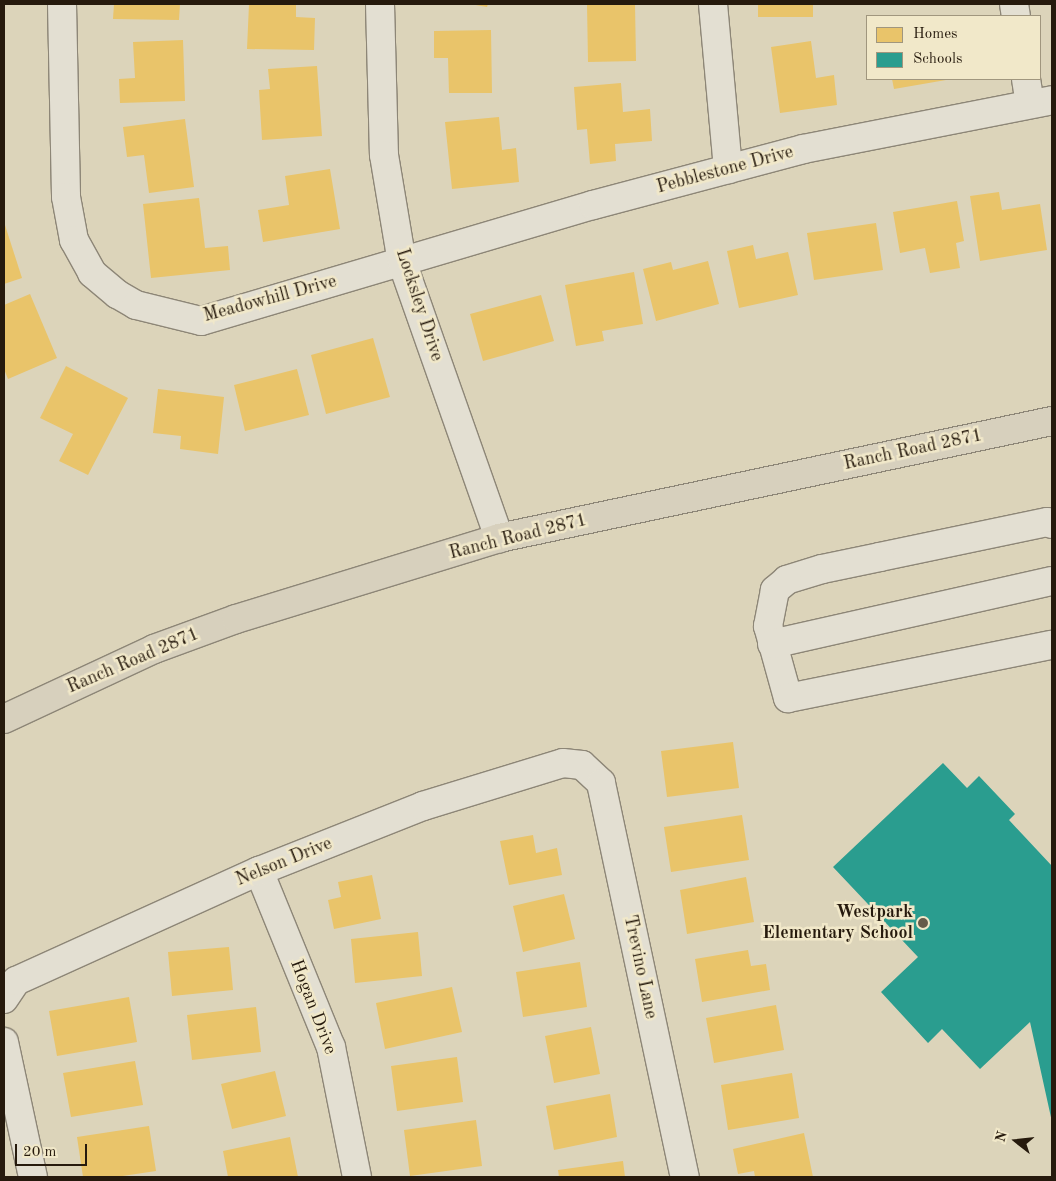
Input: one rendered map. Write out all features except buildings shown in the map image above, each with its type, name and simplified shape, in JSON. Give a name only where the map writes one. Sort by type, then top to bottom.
[{"type":"main road","name":"Ranch Road 2871","points":[[4,719],[163,646],[236,619],[499,538],[1052,421]]},
{"type":"street","name":"Meadowhill Drive","points":[[62,4],[66,197],[74,240],[92,273],[117,294],[136,305],[201,320],[402,262]]},
{"type":"street","name":"Locksley Drive","points":[[380,4],[384,155],[402,262],[499,538]]},
{"type":"street","points":[[713,4],[728,169]]},
{"type":"street","name":"Pebblestone Drive","points":[[402,262],[593,205],[803,149],[1036,94]]},
{"type":"street","points":[[1052,524],[1047,522],[822,569],[787,580],[775,590],[768,626],[788,698],[1052,645]]},
{"type":"street","points":[[772,644],[1052,581]]},
{"type":"street","name":"Nelson Drive","points":[[4,999],[16,981],[259,871],[423,806],[563,763],[582,764]]},
{"type":"street","name":"Trevino Lane","points":[[582,764],[601,783],[685,1177]]},
{"type":"street","name":"Hogan Drive","points":[[259,871],[331,1047],[357,1177]]},
{"type":"street","points":[[4,1042],[33,1177]]},
{"type":"place","name":"Westpark Elementary School","points":[[923,923]]}]
